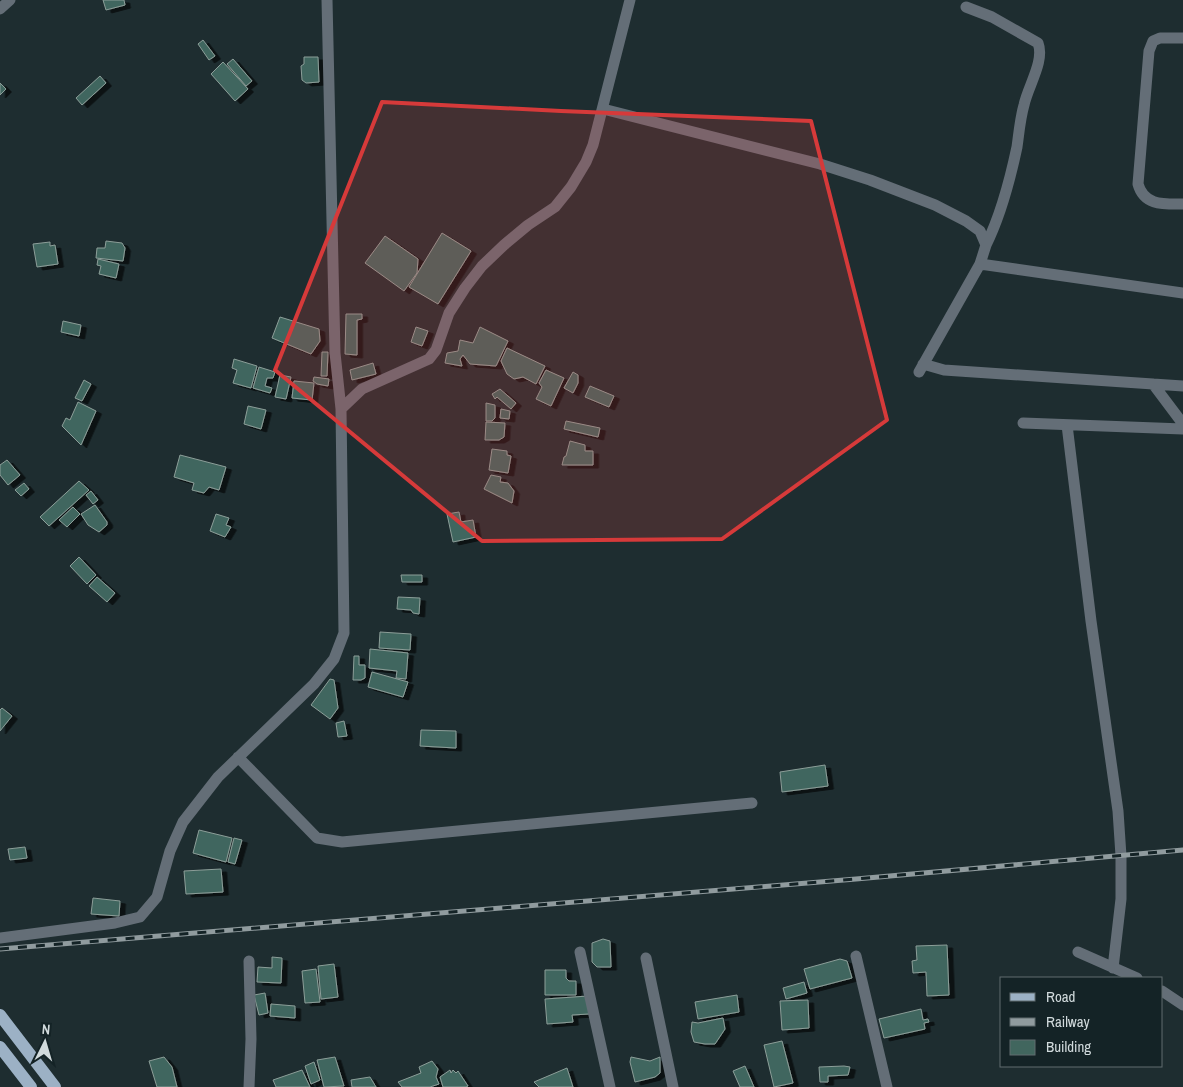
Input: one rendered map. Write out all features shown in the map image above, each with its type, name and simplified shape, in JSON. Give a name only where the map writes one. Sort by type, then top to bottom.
[{"type":"main road","points":[[0,1015],[54,1087]]},
{"type":"main road","points":[[0,1047],[32,1087]]},
{"type":"street","points":[[0,9],[10,0]]},
{"type":"street","points":[[0,938],[115,923],[140,917],[157,897],[170,851],[183,822],[218,777],[314,684],[334,659],[344,633],[341,409],[334,353],[327,0]]},
{"type":"street","points":[[341,409],[362,389],[429,359],[436,350],[449,313],[482,266],[528,225],[556,207],[571,188],[586,162],[593,145],[630,0]]},
{"type":"street","points":[[966,7],[992,17],[1038,43],[1041,49],[1041,58],[1024,104],[1017,146],[1001,210],[980,264],[921,368],[1183,386]]},
{"type":"street","points":[[1183,38],[1160,38],[1153,40],[1149,51],[1138,184],[1141,192],[1147,199],[1160,203],[1183,204]]},
{"type":"street","points":[[603,109],[773,152],[870,180],[935,205],[966,221],[980,231],[986,245]]},
{"type":"street","points":[[980,264],[1183,293]]},
{"type":"street","points":[[1153,384],[1183,424]]},
{"type":"street","points":[[1023,423],[1183,430]]},
{"type":"street","points":[[1067,425],[1091,621],[1118,811],[1121,899],[1113,968]]},
{"type":"street","points":[[238,757],[317,838],[342,842],[752,803]]},
{"type":"street","points":[[580,952],[610,1087]]},
{"type":"street","points":[[1078,952],[1135,977]]},
{"type":"street","points":[[856,956],[887,1087]]},
{"type":"street","points":[[646,958],[673,1087]]},
{"type":"street","points":[[249,961],[249,1087]]},
{"type":"street","points":[[1163,992],[1183,1005]]},
{"type":"highlighted area","points":[[382,102],[811,121],[887,420],[722,539],[482,541],[275,370]]},
{"type":"building","points":[[103,0],[124,0],[125,5],[106,10]]},
{"type":"building","points":[[203,40],[215,56],[209,60],[198,44]]},
{"type":"building","points":[[304,57],[318,57],[319,82],[306,83],[302,80],[301,66],[304,64]]},
{"type":"building","points":[[233,59],[252,81],[246,86],[227,64]]},
{"type":"building","points":[[223,62],[248,89],[235,101],[211,74]]},
{"type":"building","points":[[100,76],[106,83],[82,105],[76,98]]},
{"type":"building","points":[[0,83],[6,89],[0,95]]},
{"type":"building","points":[[442,233],[471,251],[438,304],[409,287]]},
{"type":"building","points":[[385,236],[418,259],[417,273],[404,291],[365,263]]},
{"type":"building","points":[[106,241],[122,243],[125,248],[123,261],[96,258],[97,248],[105,248]]},
{"type":"building","points":[[50,242],[50,246],[55,245],[58,264],[37,267],[33,244]]},
{"type":"building","points":[[98,259],[119,264],[116,278],[99,274],[101,266],[97,265]]},
{"type":"building","points":[[346,314],[362,314],[362,319],[357,320],[357,355],[345,354]]},
{"type":"building","points":[[280,317],[319,329],[320,341],[311,354],[272,338]]},
{"type":"building","points":[[63,321],[81,325],[79,336],[61,332]]},
{"type":"building","points":[[416,327],[428,331],[422,346],[411,342]]},
{"type":"building","points":[[480,327],[508,341],[496,366],[470,364],[463,355],[460,359],[462,366],[445,363],[447,353],[458,351],[460,340],[473,343]]},
{"type":"building","points":[[507,348],[545,366],[536,384],[523,377],[514,379],[507,374],[501,361]]},
{"type":"building","points":[[322,352],[328,352],[327,376],[321,376]]},
{"type":"building","points":[[234,359],[257,366],[251,388],[233,383],[237,370],[232,368]]},
{"type":"building","points":[[373,363],[376,374],[352,380],[350,370]]},
{"type":"building","points":[[259,367],[275,372],[273,378],[267,378],[265,386],[272,388],[270,393],[253,388]]},
{"type":"building","points":[[546,370],[564,378],[551,406],[536,399],[542,387],[539,383]]},
{"type":"building","points":[[573,372],[578,375],[578,383],[573,393],[564,388]]},
{"type":"building","points":[[280,375],[291,377],[286,399],[275,397]]},
{"type":"building","points":[[314,377],[329,379],[328,386],[317,384],[313,381]]},
{"type":"building","points":[[84,380],[91,384],[82,401],[75,398]]},
{"type":"building","points":[[294,381],[314,383],[312,400],[292,398]]},
{"type":"building","points":[[590,386],[614,396],[609,407],[585,397]]},
{"type":"building","points":[[500,389],[516,403],[511,409],[497,397],[495,399],[492,394]]},
{"type":"building","points":[[78,402],[96,411],[81,445],[62,426],[66,418],[70,420]]},
{"type":"building","points":[[486,403],[495,405],[495,418],[492,421],[486,421]]},
{"type":"building","points":[[248,406],[266,410],[261,429],[244,424]]},
{"type":"building","points":[[501,409],[510,411],[509,419],[500,418]]},
{"type":"building","points":[[566,421],[600,428],[598,437],[564,429]]},
{"type":"building","points":[[486,422],[505,423],[504,437],[499,440],[485,440]]},
{"type":"building","points":[[570,441],[585,445],[585,451],[593,451],[593,465],[562,465]]},
{"type":"building","points":[[492,449],[507,451],[507,455],[511,456],[508,473],[489,470]]},
{"type":"building","points":[[180,455],[226,467],[219,490],[209,487],[204,493],[192,490],[194,483],[174,477]]},
{"type":"building","points":[[7,460],[20,475],[8,485],[0,475],[0,465]]},
{"type":"building","points":[[491,475],[501,477],[500,482],[508,483],[514,491],[512,503],[484,489]]},
{"type":"building","points":[[79,481],[89,490],[49,526],[40,517]]},
{"type":"building","points":[[24,483],[29,489],[21,496],[15,490]]},
{"type":"building","points":[[91,491],[98,500],[93,504],[86,495]]},
{"type":"building","points":[[95,505],[107,522],[107,525],[99,532],[88,525],[81,514]]},
{"type":"building","points":[[73,507],[80,514],[67,527],[59,520]]},
{"type":"building","points":[[459,512],[461,522],[473,520],[476,537],[453,542],[447,514]]},
{"type":"building","points":[[216,514],[229,518],[226,525],[231,527],[225,537],[210,531]]},
{"type":"building","points":[[79,557],[96,575],[87,584],[70,566]]},
{"type":"building","points":[[401,575],[422,575],[422,582],[402,582]]},
{"type":"building","points":[[97,577],[115,593],[107,602],[89,586]]},
{"type":"building","points":[[398,597],[420,598],[419,614],[413,613],[411,610],[397,609]]},
{"type":"building","points":[[380,632],[411,634],[410,650],[379,648]]},
{"type":"building","points":[[370,649],[408,653],[406,679],[396,678],[397,671],[369,668]]},
{"type":"building","points":[[354,656],[359,656],[359,665],[365,665],[365,678],[361,680],[353,680]]},
{"type":"building","points":[[372,672],[408,682],[403,697],[368,687]]},
{"type":"building","points":[[330,679],[334,680],[338,708],[330,719],[311,705]]},
{"type":"building","points":[[2,708],[12,716],[0,731],[0,710]]},
{"type":"building","points":[[344,721],[347,736],[338,737],[336,723]]},
{"type":"building","points":[[421,730],[456,731],[456,748],[420,746]]},
{"type":"building","points":[[825,765],[828,786],[782,792],[780,772]]},
{"type":"building","points":[[199,830],[232,838],[226,862],[193,853]]},
{"type":"building","points":[[234,838],[242,840],[235,864],[228,862]]},
{"type":"building","points":[[25,847],[27,858],[10,860],[8,849]]},
{"type":"building","points":[[221,869],[223,892],[186,894],[184,871]]},
{"type":"building","points":[[93,898],[120,901],[119,916],[91,914]]},
{"type":"building","points":[[603,939],[610,941],[611,967],[597,967],[592,962],[592,943]]},
{"type":"building","points":[[947,945],[949,995],[927,996],[926,972],[913,973],[912,961],[917,960],[916,946]]},
{"type":"building","points":[[272,957],[282,958],[281,983],[257,982],[258,967],[272,968]]},
{"type":"building","points":[[840,959],[847,961],[852,978],[810,989],[804,969]]},
{"type":"building","points":[[334,964],[338,997],[321,999],[318,966]]},
{"type":"building","points":[[316,969],[320,1002],[305,1003],[302,971]]},
{"type":"building","points":[[545,970],[566,970],[566,978],[569,981],[576,981],[576,995],[545,995]]},
{"type":"building","points":[[804,982],[807,993],[786,999],[783,988]]},
{"type":"building","points":[[265,993],[268,1013],[259,1015],[254,995]]},
{"type":"building","points":[[737,995],[739,1012],[698,1019],[695,1002]]},
{"type":"building","points":[[588,996],[589,1014],[572,1015],[573,1022],[547,1024],[545,999]]},
{"type":"building","points":[[808,1000],[809,1028],[782,1030],[780,1001]]},
{"type":"building","points":[[271,1004],[295,1006],[295,1018],[270,1016]]},
{"type":"building","points":[[921,1009],[923,1020],[928,1019],[929,1022],[924,1023],[925,1029],[884,1038],[879,1019]]},
{"type":"building","points":[[723,1018],[725,1029],[715,1044],[694,1042],[691,1032],[692,1022],[698,1023]]},
{"type":"building","points":[[782,1041],[793,1083],[774,1087],[764,1045]]},
{"type":"building","points":[[164,1057],[172,1067],[177,1087],[157,1087],[149,1061]]},
{"type":"building","points":[[335,1057],[344,1086],[324,1087],[317,1060]]},
{"type":"building","points":[[631,1057],[650,1061],[660,1057],[660,1073],[655,1077],[635,1082],[630,1062]]},
{"type":"building","points":[[432,1061],[438,1069],[436,1077],[439,1084],[430,1087],[402,1087],[398,1082],[421,1073],[419,1067]]},
{"type":"building","points":[[314,1062],[320,1080],[311,1084],[305,1066]]},
{"type":"building","points":[[745,1066],[754,1087],[740,1087],[733,1071]]},
{"type":"building","points":[[819,1067],[850,1067],[848,1075],[828,1076],[828,1082],[820,1082]]},
{"type":"building","points":[[567,1068],[573,1087],[539,1087],[534,1082]]},
{"type":"building","points":[[302,1070],[310,1087],[276,1087],[273,1080]]},
{"type":"building","points":[[450,1070],[451,1073],[453,1070],[456,1073],[458,1071],[468,1086],[443,1087],[440,1077]]},
{"type":"building","points":[[370,1077],[376,1087],[352,1087],[351,1080]]},
{"type":"railway","points":[[0,949],[856,879],[1183,850]]}]
